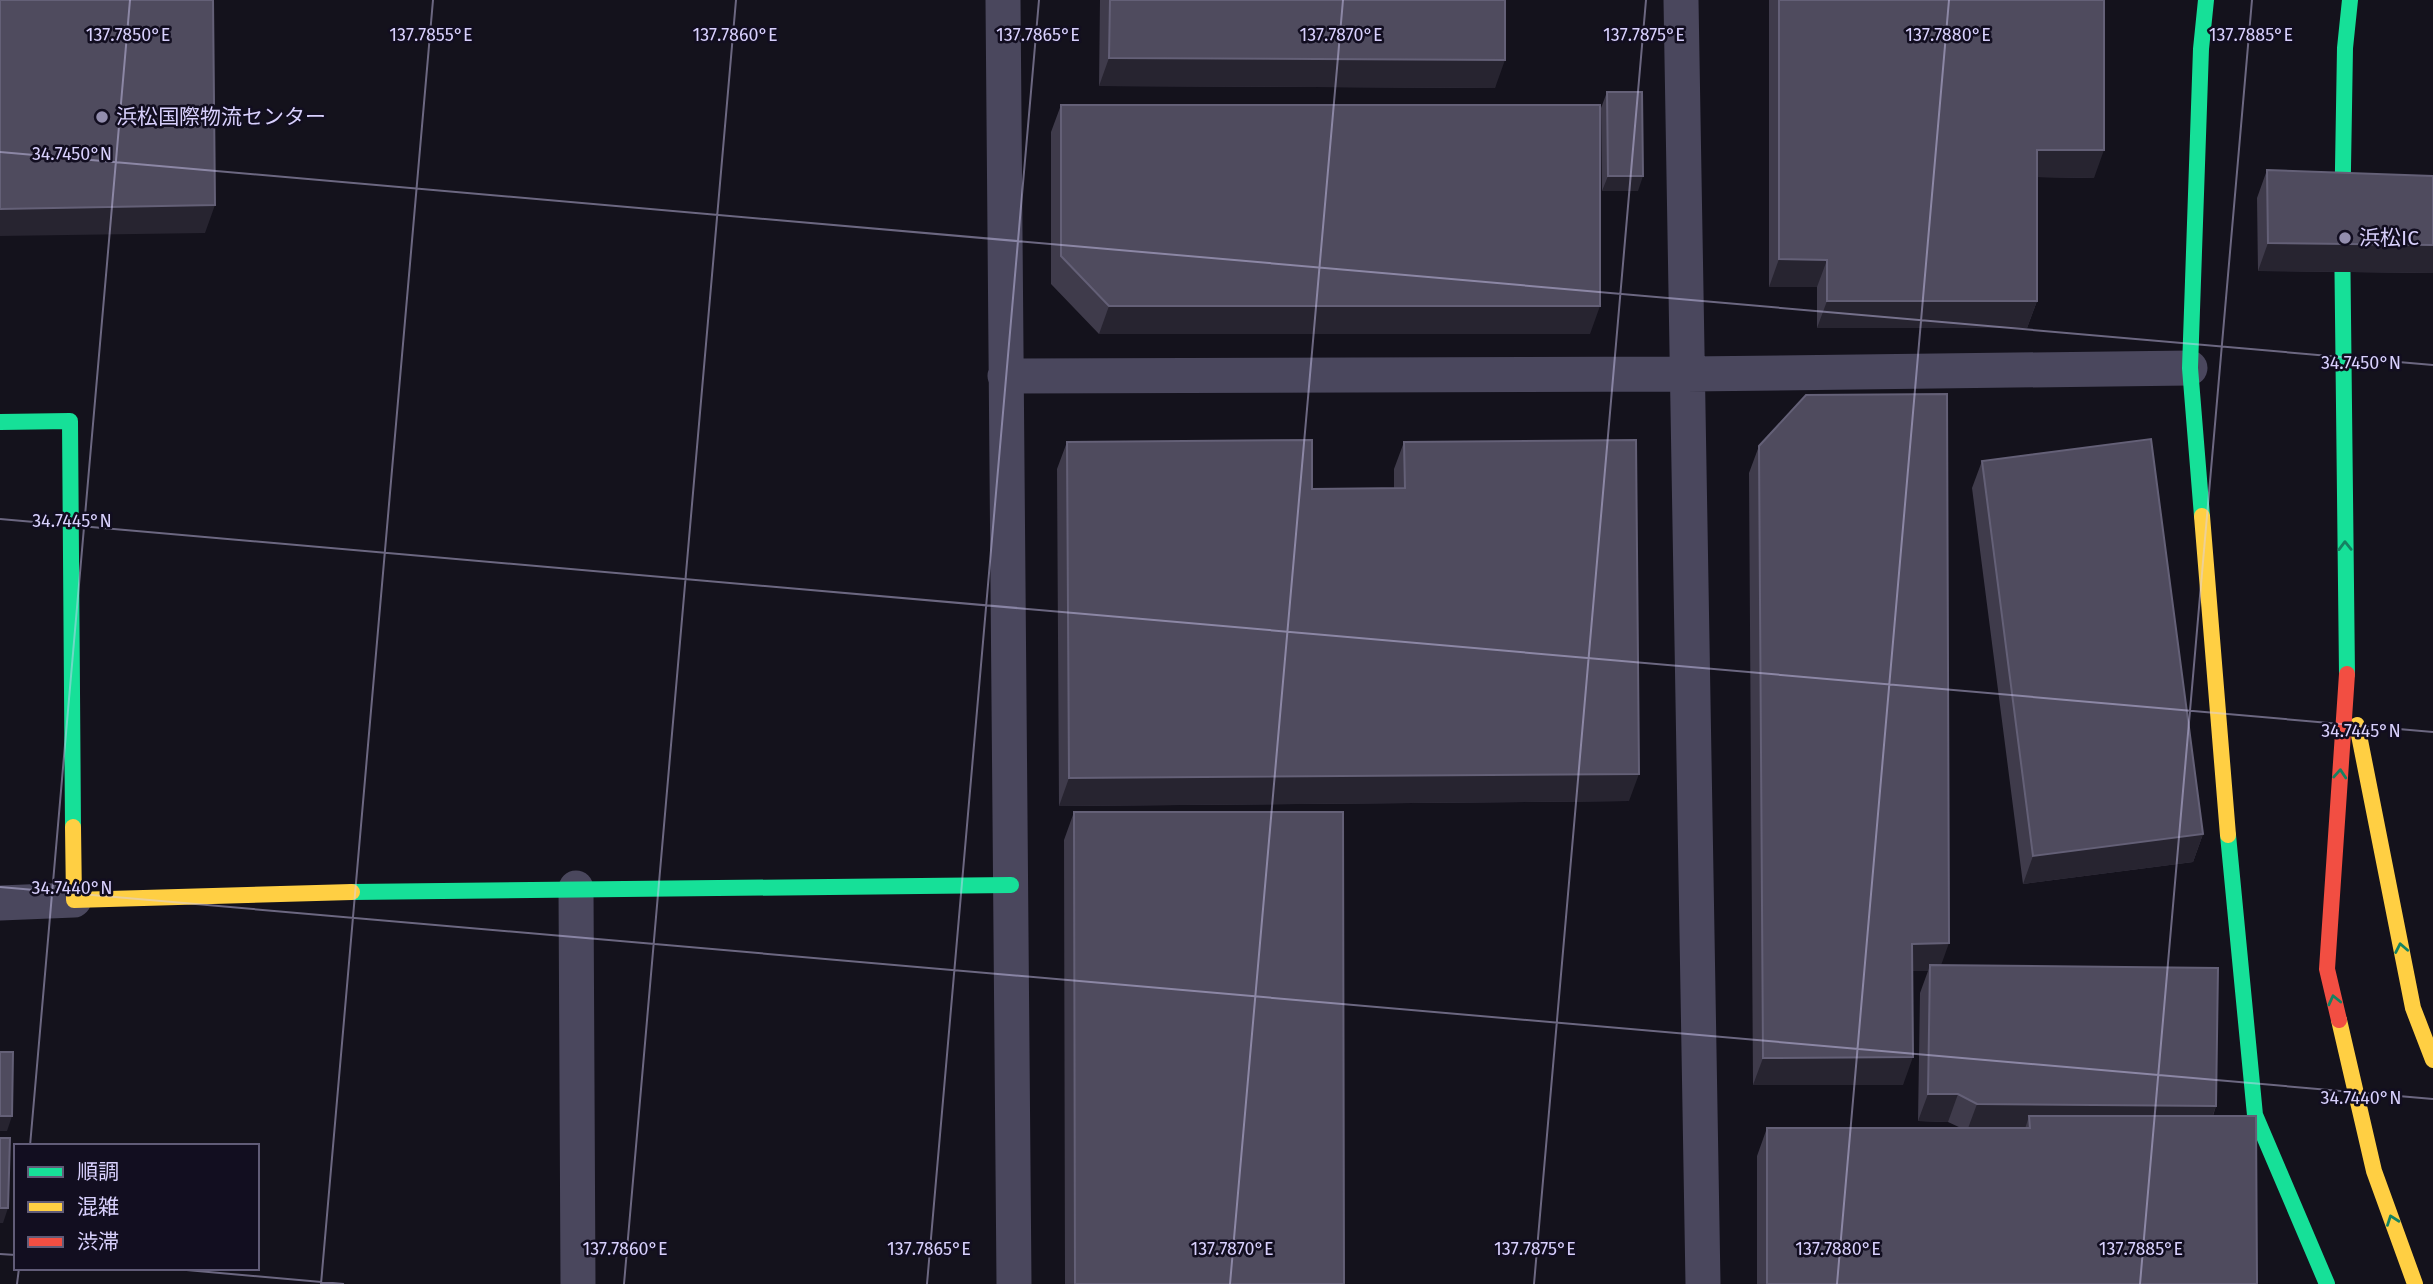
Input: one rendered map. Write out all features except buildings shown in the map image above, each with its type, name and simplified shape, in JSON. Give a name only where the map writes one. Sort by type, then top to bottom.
[{"type":"main road","points":[[2206,0],[2201,49],[2190,369],[2238,951],[2255,1115],[2327,1284]]},
{"type":"main road","points":[[2352,0],[2344,48],[2342,228],[2347,674],[2327,969],[2374,1171],[2415,1284]]},
{"type":"main road","points":[[0,422],[70,421],[74,900],[317,892],[1011,885]]},
{"type":"main road","points":[[2347,674],[2413,1008],[2433,1060]]},
{"type":"street","points":[[1003,0],[1014,1284]]},
{"type":"street","points":[[1681,0],[1703,1284]]},
{"type":"street","points":[[1005,376],[2190,369]]},
{"type":"street","points":[[576,888],[578,1284]]},
{"type":"street","points":[[0,903],[74,900]]},
{"type":"traffic: fast","points":[[2202,516],[2190,368],[2201,49],[2206,0]]},
{"type":"traffic: fast","points":[[2347,674],[2342,227],[2345,48],[2350,0]]},
{"type":"traffic: fast","points":[[0,422],[70,421],[73,827]]},
{"type":"traffic: fast","points":[[2228,835],[2255,1115],[2327,1284]]},
{"type":"traffic: fast","points":[[352,892],[1011,885]]},
{"type":"traffic: slow","points":[[2202,516],[2228,835]]},
{"type":"traffic: slow","points":[[2357,725],[2413,1008],[2433,1060]]},
{"type":"traffic: slow","points":[[73,827],[74,900],[352,892]]},
{"type":"traffic: slow","points":[[2339,1020],[2374,1171],[2415,1284]]},
{"type":"traffic: jam","points":[[2339,1020],[2327,969],[2347,674]]},
{"type":"place","name":"浜松国際物流センター","points":[[102,117]]},
{"type":"place","name":"浜松IC","points":[[2345,238]]}]
